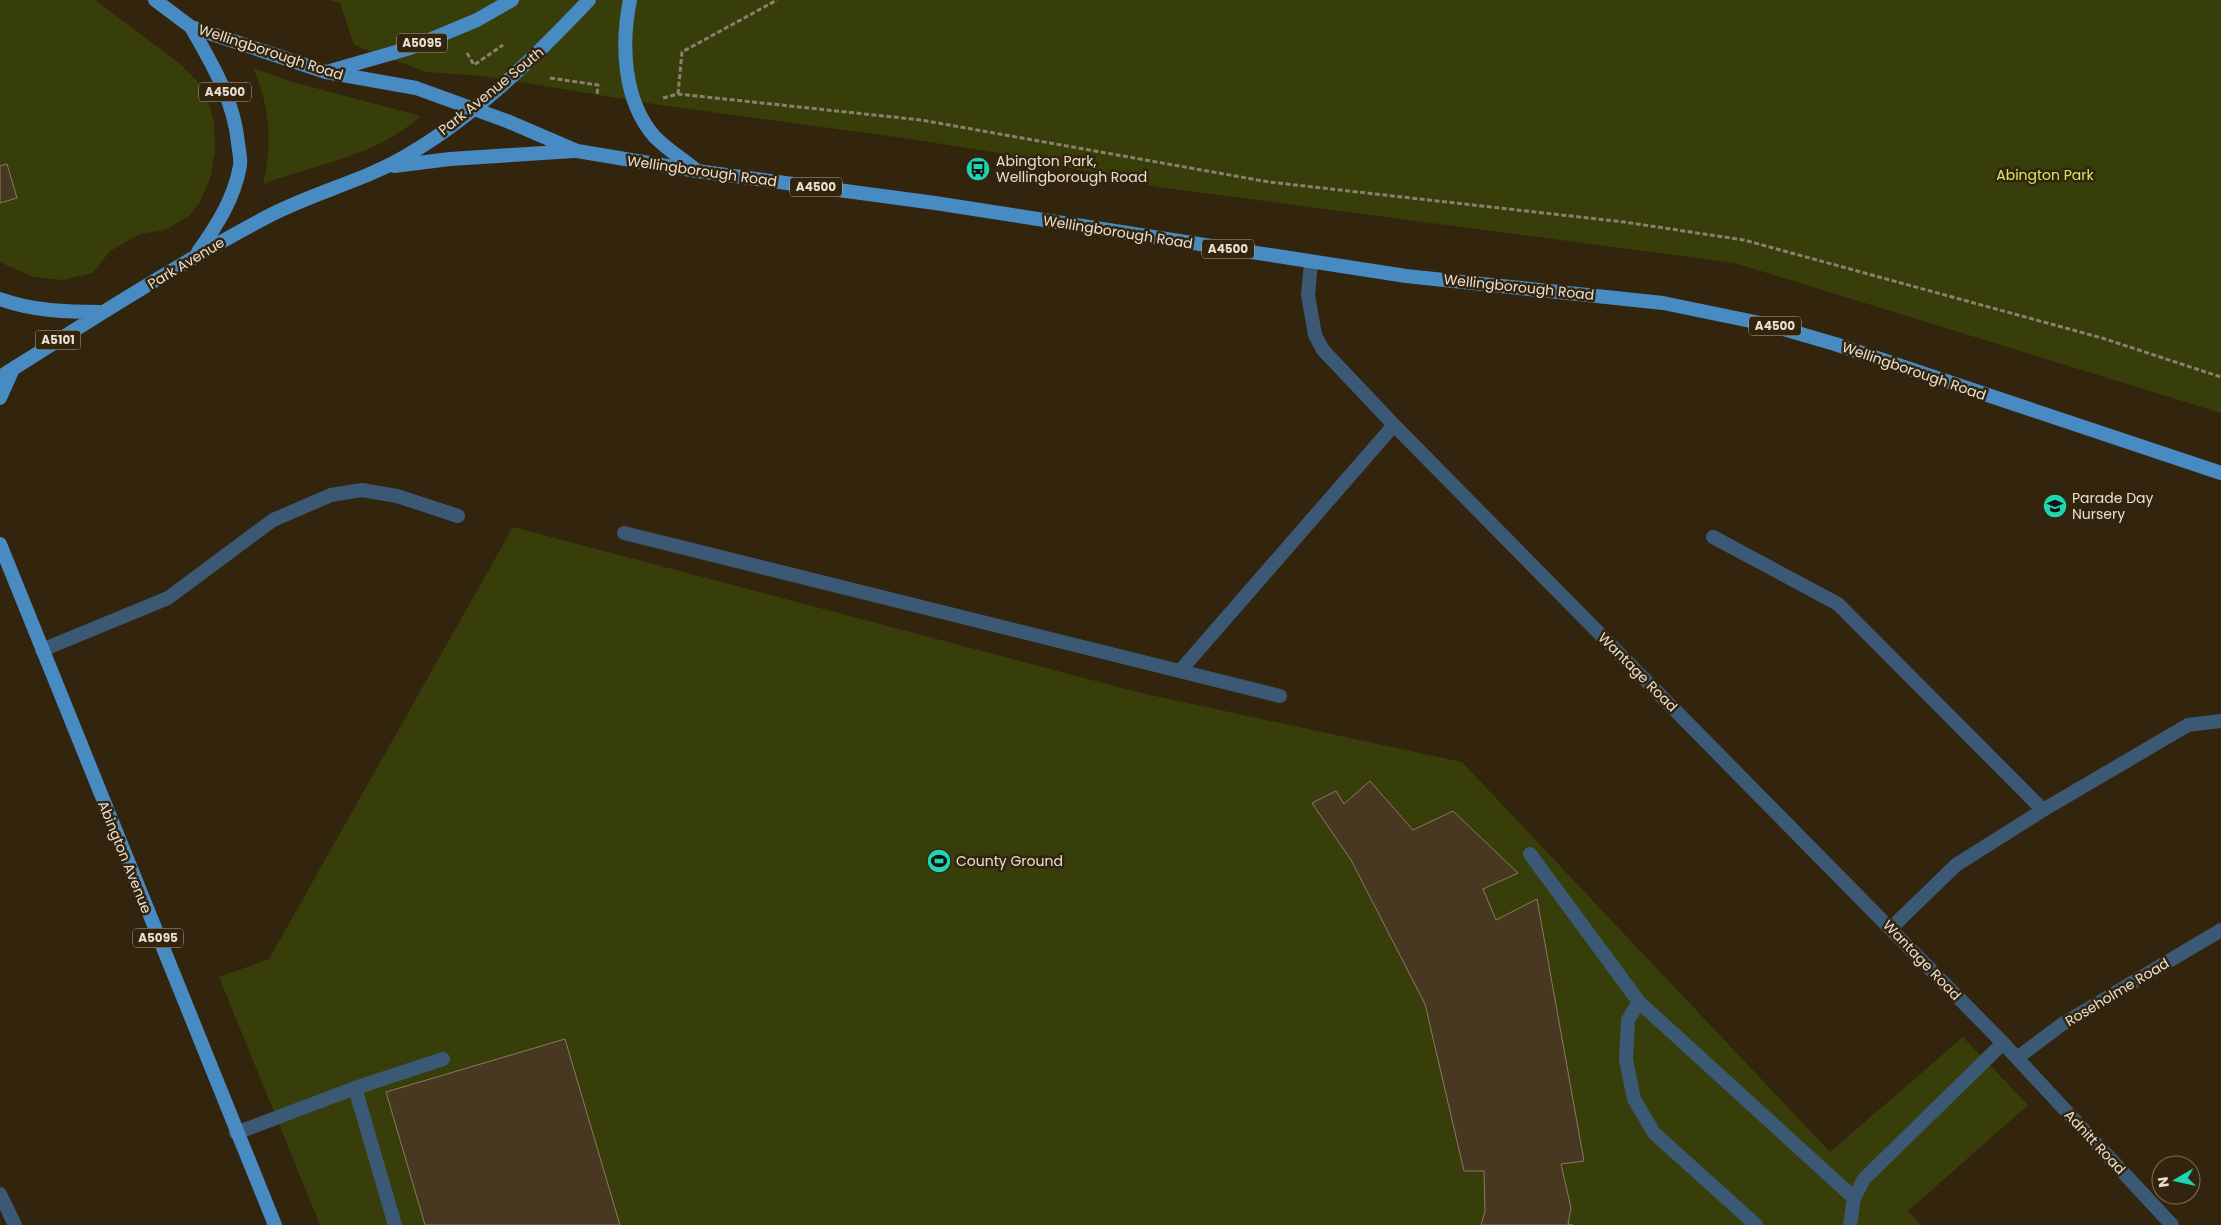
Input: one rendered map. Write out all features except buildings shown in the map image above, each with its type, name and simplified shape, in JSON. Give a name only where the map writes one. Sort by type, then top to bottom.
[{"type":"main road","name":"Wellingborough Road","points":[[156,0],[191,27],[326,72],[416,88],[474,108],[577,151],[697,171],[934,203],[1406,276],[1663,304],[1770,325],[1835,344],[2221,473]]},
{"type":"main road","name":"A5095","points":[[326,72],[410,48],[477,20],[512,0]]},
{"type":"main road","name":"Park Avenue South","points":[[382,168],[411,153],[474,108],[544,47],[588,0]]},
{"type":"main road","points":[[630,0],[626,18],[625,57],[631,94],[654,136],[697,171]]},
{"type":"main road","name":"Wellingborough Road","points":[[191,27],[223,88],[236,123],[241,164],[233,192],[221,219],[195,255]]},
{"type":"main road","name":"A4500","points":[[382,168],[450,159],[577,151]]},
{"type":"main road","name":"Park Avenue","points":[[0,377],[195,255],[290,204],[382,168]]},
{"type":"main road","points":[[0,299],[12,304],[54,312],[102,312]]},
{"type":"main road","points":[[0,398],[13,369]]},
{"type":"main road","name":"Abington Avenue","points":[[0,544],[275,1225]]},
{"type":"street","name":"Wantage Road","points":[[1311,262],[1308,295],[1315,335],[1323,350],[1394,425],[2017,1058]]},
{"type":"street","points":[[1180,671],[1394,425]]},
{"type":"street","points":[[42,650],[168,598],[273,520],[330,495],[362,490],[397,496],[458,516]]},
{"type":"street","points":[[624,533],[1280,696]]},
{"type":"street","points":[[1713,537],[1838,604],[2043,810]]},
{"type":"street","points":[[1891,928],[1956,865],[2043,810],[2188,725],[2221,721]]},
{"type":"street","points":[[1530,854],[1639,1002],[1854,1198]]},
{"type":"street","name":"Roseholme Road","points":[[2017,1058],[2061,1025],[2221,930]]},
{"type":"street","points":[[1639,1002],[1628,1020],[1626,1060],[1634,1099],[1654,1133],[1756,1225]]},
{"type":"street","points":[[1850,1225],[1854,1198],[1864,1179],[2003,1043]]},
{"type":"street","name":"Adnitt Road","points":[[2017,1058],[2172,1225]]},
{"type":"street","points":[[236,1132],[354,1088],[443,1059]]},
{"type":"street","points":[[354,1088],[395,1225]]},
{"type":"street","points":[[0,1194],[15,1225]]},
{"type":"path","points":[[678,94],[682,52],[777,0]]},
{"type":"path","points":[[467,53],[474,65],[505,43]]},
{"type":"path","points":[[545,74],[549,78],[598,85],[597,96]]},
{"type":"path","points":[[663,98],[678,94],[921,120],[1269,182],[1624,222],[1744,240],[2102,338],[2221,377]]},
{"type":"green space","points":[[0,0],[95,0],[179,63],[197,81],[208,99],[214,123],[215,152],[210,179],[199,204],[189,216],[165,230],[140,234],[110,251],[93,273],[62,280],[33,277],[0,262]]},
{"type":"green space","name":"Abington Park","points":[[328,0],[2221,0],[2221,413],[1735,263],[1158,187],[1011,155],[910,139],[660,105],[483,76],[426,72],[354,45],[340,3]]},
{"type":"green space","points":[[253,68],[289,81],[421,116],[403,130],[365,150],[346,158],[263,184],[268,154],[268,125],[263,97]]},
{"type":"green space","name":"County Ground","points":[[513,527],[1141,693],[1462,762],[1830,1152],[1963,1037],[2028,1105],[1908,1211],[1921,1225],[320,1225],[219,977],[269,959]]},
{"type":"place","name":"Abington Park, Wellingborough Road","points":[[978,169]]},
{"type":"place","name":"Parade Day Nursery","points":[[2055,506]]},
{"type":"place","name":"County Ground","points":[[939,861]]}]
